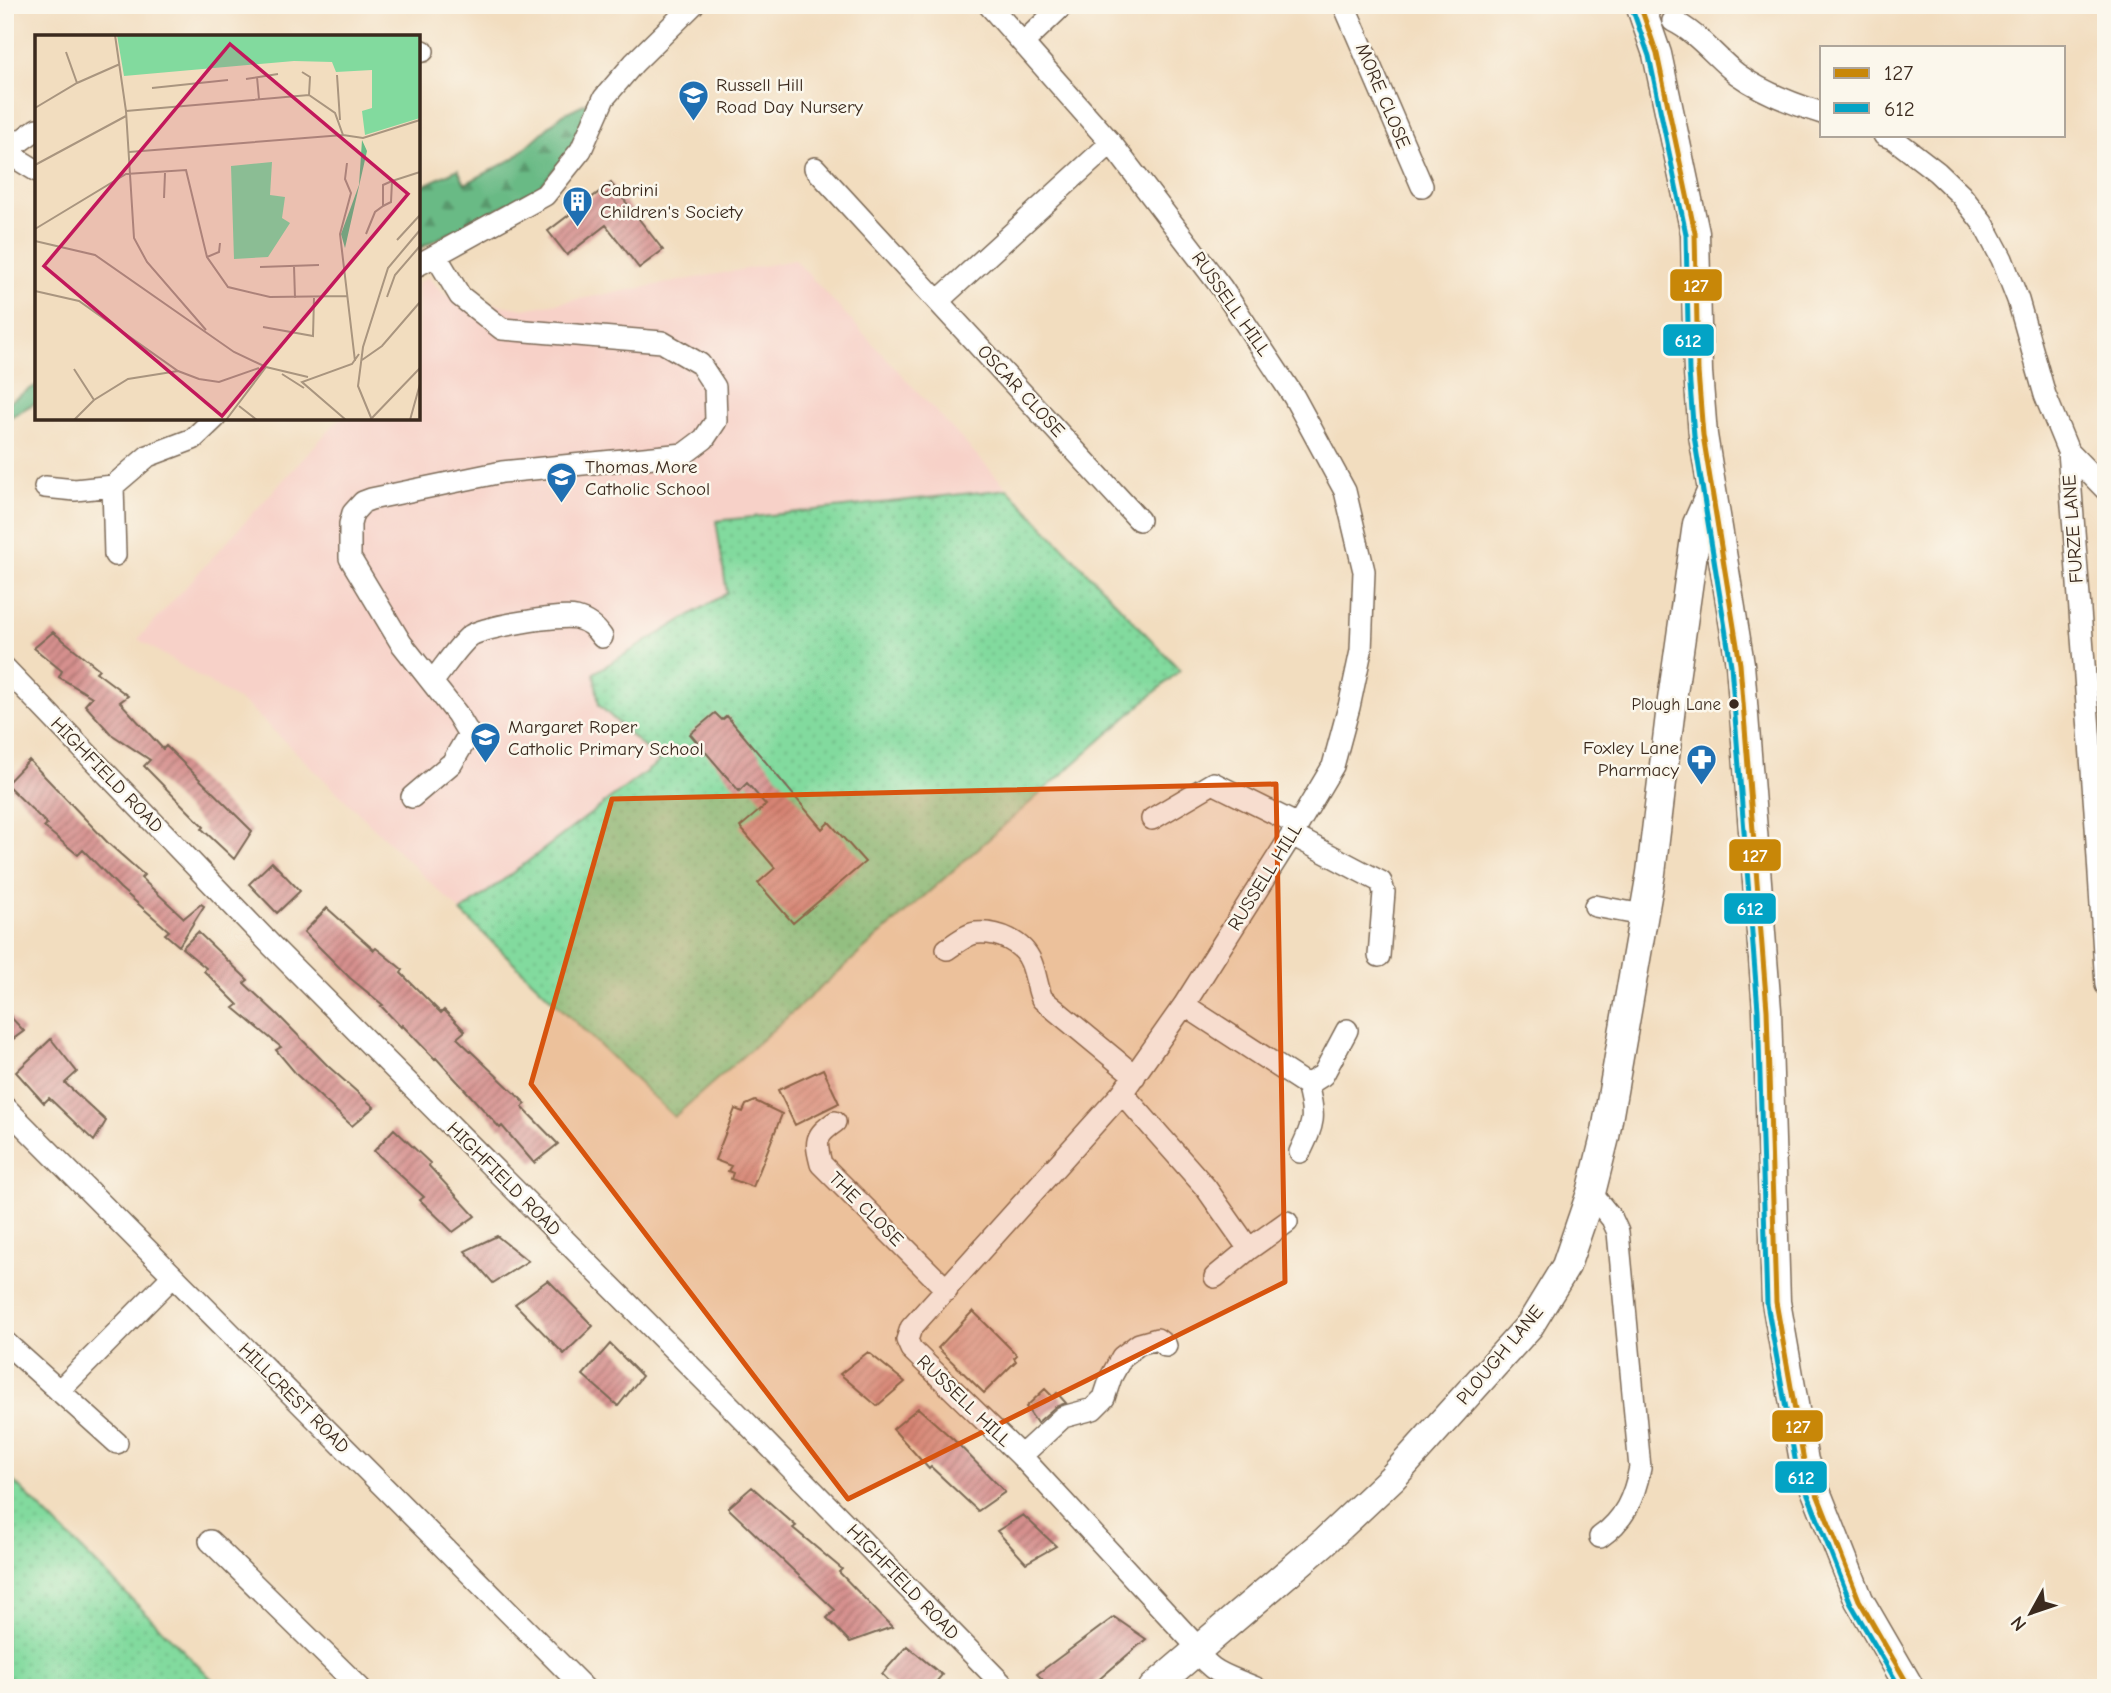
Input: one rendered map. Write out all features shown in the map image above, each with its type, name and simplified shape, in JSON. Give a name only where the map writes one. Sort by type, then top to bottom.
[{"type":"main road","points":[[1640,5],[1657,54],[1695,233],[1698,372],[1703,435],[1740,664],[1765,983],[1776,1302],[1804,1461],[1859,1600],[1910,1688]]},
{"type":"main road","name":"PLOUGH LANE","points":[[1153,1688],[1197,1653],[1392,1478],[1530,1325],[1566,1266],[1591,1193],[1605,1137],[1643,915],[1697,524],[1711,492]]},
{"type":"street","points":[[412,797],[452,763],[469,734],[457,714],[401,643],[350,558],[350,524],[353,513],[371,499],[502,472],[684,454],[704,439],[716,421],[715,387],[700,364],[662,342],[502,330],[460,296],[427,260],[545,195],[581,150],[604,98],[693,5]]},
{"type":"street","name":"RUSSELL HILL","points":[[989,5],[1111,143],[1221,287],[1294,397],[1345,491],[1364,571],[1361,651],[1333,766],[1184,1005],[1128,1085],[911,1328],[907,1340],[911,1349],[1021,1457],[1190,1639],[1197,1653],[1210,1668],[1256,1688]]},
{"type":"street","points":[[1023,43],[1063,5]]},
{"type":"street","name":"MORE CLOSE","points":[[1344,5],[1422,186]]},
{"type":"street","points":[[1657,54],[1676,13]]},
{"type":"street","points":[[1676,13],[1687,29],[1737,74],[1771,93],[1820,112]]},
{"type":"street","points":[[35,130],[6,152],[35,170]]},
{"type":"street","name":"FURZE LANE","points":[[1886,136],[1937,172],[1961,195],[1983,223],[2002,259],[2018,300],[2045,395],[2068,451],[2106,985]]},
{"type":"street","points":[[937,300],[1111,143]]},
{"type":"street","name":"OSCAR CLOSE","points":[[815,168],[1139,520]]},
{"type":"street","points":[[45,487],[75,490],[113,486],[148,456],[193,439],[213,420]]},
{"type":"street","points":[[2068,451],[2106,490]]},
{"type":"street","points":[[113,486],[116,555]]},
{"type":"street","points":[[432,682],[471,635],[484,630],[560,616],[578,618],[593,626],[602,637]]},
{"type":"street","name":"HIGHFIELD ROAD","points":[[5,668],[272,946],[736,1412],[1006,1688]]},
{"type":"street","points":[[1152,819],[1213,783],[1295,830],[1381,882],[1384,892],[1379,956]]},
{"type":"street","points":[[1595,906],[1643,915]]},
{"type":"street","points":[[947,949],[974,933],[1005,937],[1021,946],[1031,963],[1042,999],[1128,1085],[1249,1249]]},
{"type":"street","points":[[1184,1005],[1307,1085],[1313,1125],[1300,1152]]},
{"type":"street","points":[[1307,1085],[1323,1075],[1347,1030]]},
{"type":"street","name":"HILLCREST ROAD","points":[[5,1107],[584,1688]]},
{"type":"street","name":"THE CLOSE","points":[[835,1122],[821,1132],[816,1146],[821,1164],[947,1290]]},
{"type":"street","points":[[1591,1193],[1612,1219],[1618,1232],[1640,1468],[1635,1494],[1623,1515],[1612,1529],[1600,1537]]},
{"type":"street","points":[[1215,1277],[1287,1222]]},
{"type":"street","points":[[59,1391],[173,1277]]},
{"type":"street","points":[[1021,1457],[1063,1417],[1093,1409],[1104,1398],[1122,1357],[1139,1344],[1157,1339],[1166,1346]]},
{"type":"street","points":[[5,1342],[117,1443]]},
{"type":"street","points":[[210,1541],[360,1688]]},
{"type":"highlighted area","points":[[1276,784],[1285,1282],[848,1499],[531,1084],[612,799]]},
{"type":"shaded area","name":"Thomas More Catholic School","points":[[795,260],[1008,489],[716,521],[728,593],[594,673],[599,705],[659,761],[461,912],[249,707],[138,639],[338,420],[420,420],[420,282],[428,277],[445,295],[524,309]]},
{"type":"green space","points":[[598,97],[573,146],[540,187],[420,248],[420,187],[458,169],[465,184],[513,159],[563,114]]},
{"type":"green space","points":[[35,386],[35,403],[5,420],[5,404]]},
{"type":"green space","points":[[1008,489],[1180,670],[674,1117],[461,912],[659,762],[599,705],[594,673],[727,593],[716,521]]},
{"type":"green space","points":[[5,1473],[221,1688],[5,1688]]},
{"type":"building","name":"Cabrini Children's Society","points":[[611,183],[663,250],[639,268],[606,225],[567,255],[548,231]]},
{"type":"building","points":[[53,632],[99,669],[96,672],[128,696],[120,702],[163,749],[166,746],[252,831],[234,859],[202,829],[204,827],[144,766],[150,760],[111,734],[85,705],[92,697],[59,677],[62,671],[34,648]]},
{"type":"building","points":[[715,713],[722,720],[727,716],[822,829],[829,822],[865,862],[793,923],[758,883],[775,868],[740,827],[766,805],[747,783],[739,791],[690,734]]},
{"type":"building","points":[[29,760],[109,844],[144,875],[141,878],[184,918],[201,904],[204,906],[179,946],[165,934],[169,931],[120,888],[83,850],[78,855],[44,827],[47,824],[6,784]]},
{"type":"building","points":[[272,862],[300,891],[277,913],[249,884]]},
{"type":"building","points":[[327,908],[374,950],[376,948],[403,970],[401,973],[441,1013],[444,1010],[465,1031],[457,1038],[526,1104],[522,1107],[558,1144],[534,1163],[436,1058],[304,932]]},
{"type":"building","points":[[198,932],[248,980],[244,983],[329,1067],[374,1107],[352,1126],[297,1075],[276,1050],[281,1047],[234,1008],[238,1005],[204,971],[206,968],[182,948]]},
{"type":"building","points":[[5,1011],[24,1031],[5,1045]]},
{"type":"building","points":[[51,1039],[77,1072],[65,1083],[106,1121],[94,1141],[49,1098],[44,1103],[16,1072]]},
{"type":"building","points":[[823,1069],[839,1103],[795,1125],[778,1090]]},
{"type":"building","points":[[755,1101],[782,1114],[753,1187],[731,1179],[733,1173],[728,1171],[731,1166],[715,1160],[735,1109],[743,1112],[746,1105]]},
{"type":"building","points":[[394,1129],[430,1163],[429,1166],[475,1216],[453,1232],[420,1200],[424,1197],[374,1151]]},
{"type":"building","points":[[497,1236],[528,1261],[493,1283],[465,1251]]},
{"type":"building","points":[[548,1280],[593,1326],[564,1354],[515,1304]]},
{"type":"building","points":[[973,1311],[1017,1355],[1014,1358],[1016,1361],[984,1393],[938,1348]]},
{"type":"building","points":[[610,1344],[642,1376],[618,1406],[583,1375]]},
{"type":"building","points":[[868,1352],[905,1382],[877,1406],[840,1374]]},
{"type":"building","points":[[1045,1389],[1053,1397],[1057,1393],[1066,1403],[1055,1407],[1037,1423],[1026,1407]]},
{"type":"building","points":[[918,1408],[1005,1492],[978,1511],[931,1467],[929,1469],[893,1429]]},
{"type":"building","points":[[752,1487],[796,1526],[793,1528],[842,1569],[839,1572],[892,1627],[850,1642],[827,1618],[835,1610],[728,1508]]},
{"type":"building","points":[[1023,1515],[1056,1546],[1026,1563],[997,1531]]},
{"type":"building","points":[[1114,1617],[1146,1639],[1089,1688],[1051,1688],[1037,1674]]},
{"type":"building","points":[[907,1646],[942,1675],[931,1688],[896,1688],[882,1674]]},
{"type":"transit line","name":"127","points":[[1640,5],[1657,54],[1695,233],[1698,372],[1703,435],[1740,664],[1767,1010],[1776,1302],[1804,1461],[1859,1600],[1910,1688]]},
{"type":"transit line","name":"612","points":[[1632,8],[1649,56],[1686,234],[1689,372],[1694,436],[1731,665],[1758,1010],[1767,1304],[1796,1464],[1851,1604],[1900,1688]]},
{"type":"place","name":"Russell Hill Road Day Nursery","points":[[693,123]]},
{"type":"place","name":"Cabrini Children's Society","points":[[577,228]]},
{"type":"place","name":"Thomas More Catholic School","points":[[562,505]]},
{"type":"place","name":"Plough Lane","points":[[1734,704]]},
{"type":"place","name":"Margaret Roper Catholic Primary School","points":[[485,765]]},
{"type":"place","name":"Foxley Lane Pharmacy","points":[[1702,786]]}]
